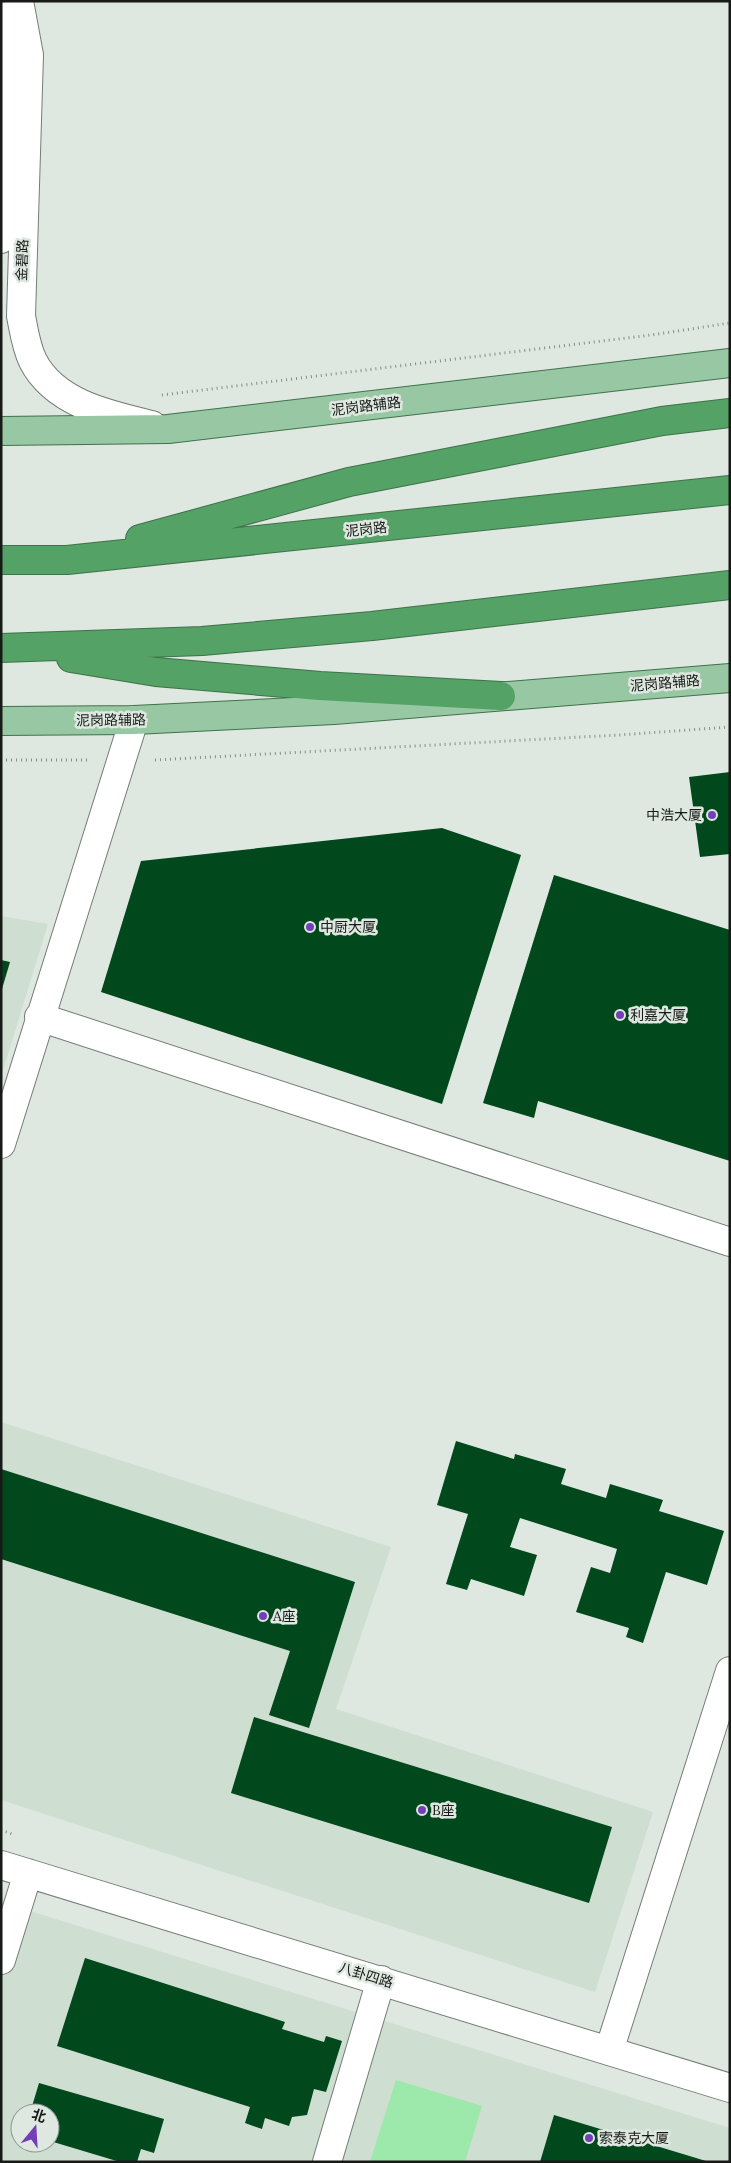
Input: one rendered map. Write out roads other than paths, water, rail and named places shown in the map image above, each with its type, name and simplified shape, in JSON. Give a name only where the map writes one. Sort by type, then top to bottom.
[{"type":"highway","points":[[67,560],[350,482],[662,421],[730,413]]},
{"type":"highway","name":"泥岗路","points":[[1,560],[67,560],[730,490]]},
{"type":"highway","points":[[4,648],[221,640],[372,626],[730,586]]},
{"type":"highway","points":[[4,648],[156,672],[320,686],[501,696]]},
{"type":"main road","name":"泥岗路辅路","points":[[1,431],[168,429],[730,363]]},
{"type":"main road","name":"泥岗路辅路","points":[[1,721],[134,720],[334,710],[730,678]]},
{"type":"street","name":"金碧路","points":[[19,1],[28,55],[21,308],[27,345],[33,361],[42,376],[60,391],[87,407],[168,429]]},
{"type":"street","name":"金碧路","points":[[1,16],[9,55],[1,239]]},
{"type":"street","points":[[1,1144],[134,720]]},
{"type":"street","points":[[40,1017],[730,1242]]},
{"type":"street","points":[[609,2051],[730,1671]]},
{"type":"street","name":"八卦四路","points":[[1,1865],[730,2088]]},
{"type":"street","points":[[1,1960],[28,1873]]},
{"type":"street","points":[[327,2162],[381,1980]]},
{"type":"place","name":"中浩大厦","points":[[712,815]]},
{"type":"place","name":"中厨大厦","points":[[310,927]]},
{"type":"place","name":"利嘉大厦","points":[[620,1015]]},
{"type":"place","name":"A座","points":[[263,1616]]},
{"type":"place","name":"B座","points":[[422,1810]]},
{"type":"place","name":"索泰克大厦","points":[[589,2138]]}]
